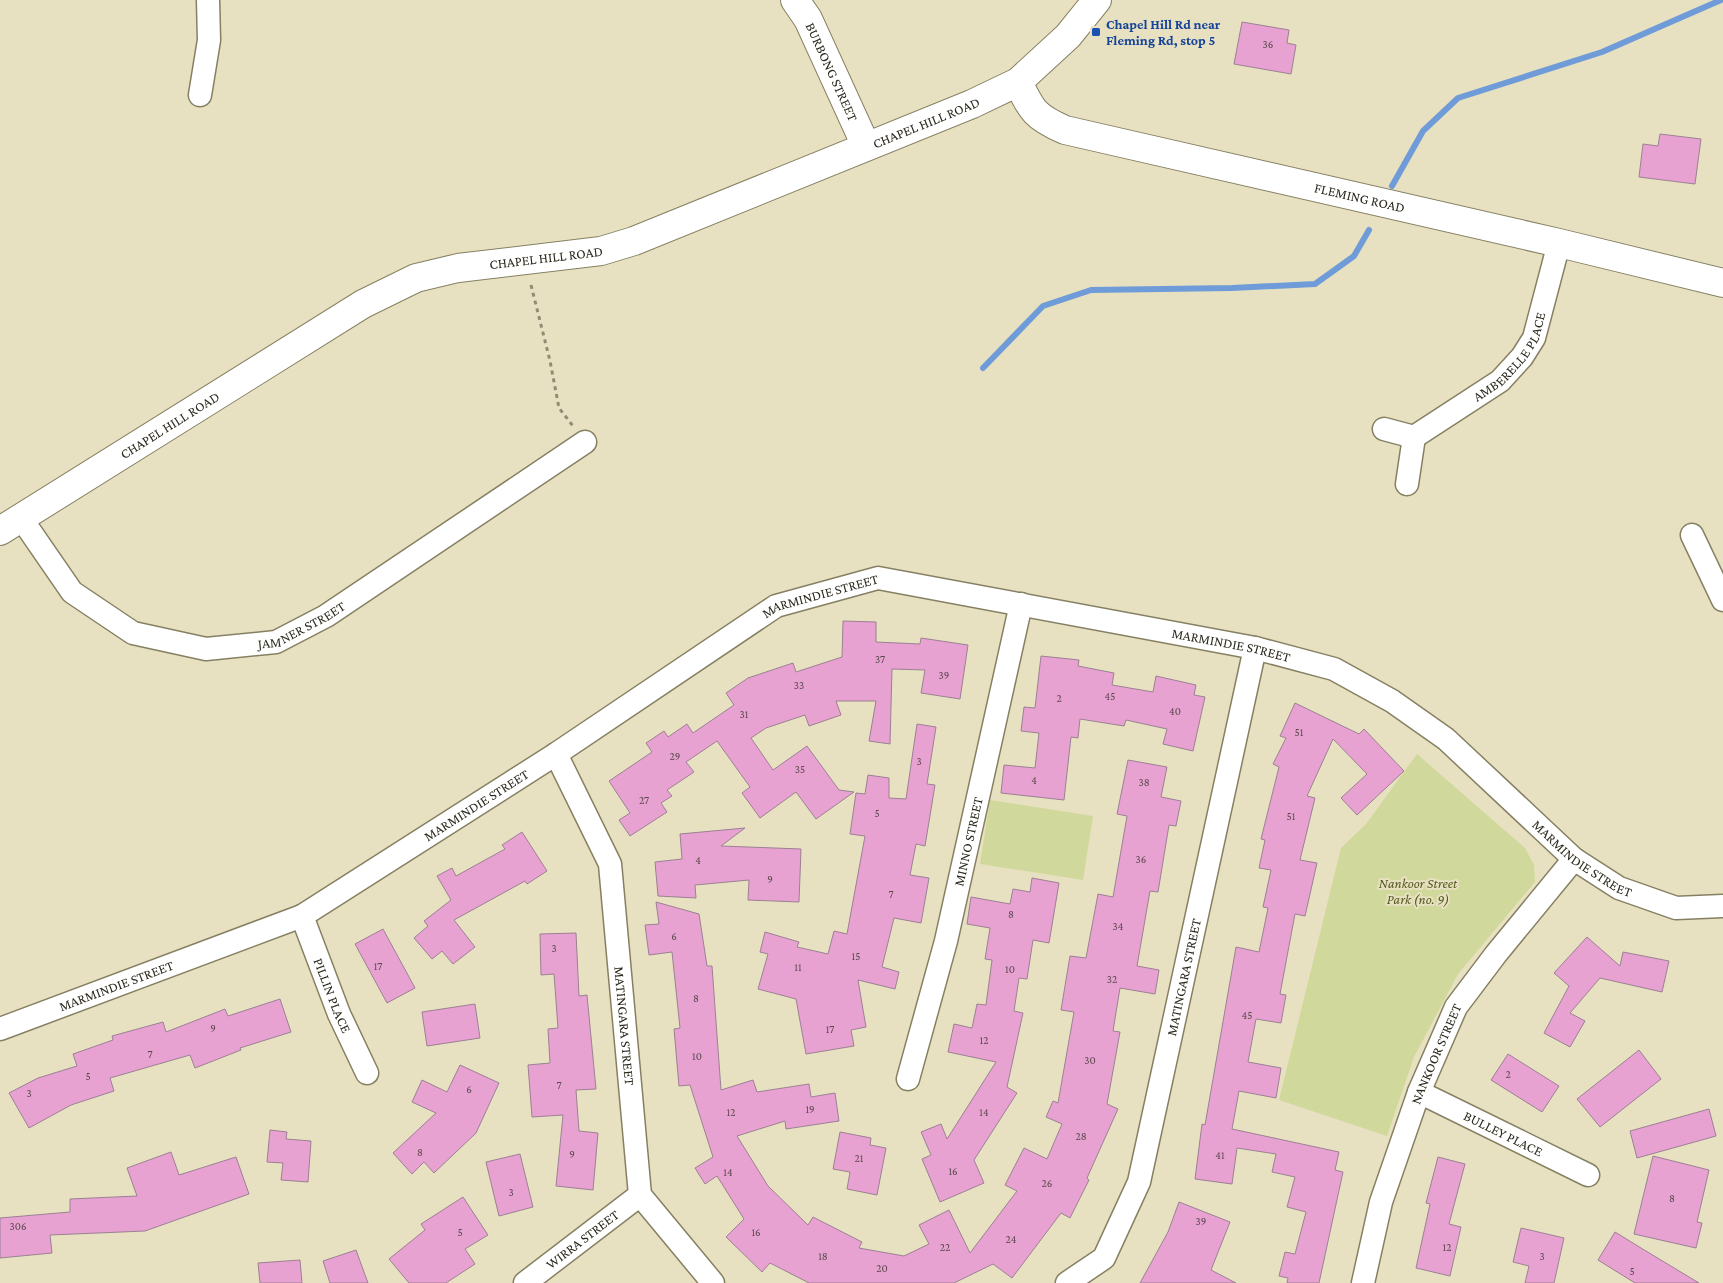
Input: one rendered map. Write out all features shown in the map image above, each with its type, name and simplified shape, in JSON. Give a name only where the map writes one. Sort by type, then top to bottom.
[{"type":"main road","name":"BURBONG STREET","points":[[795,0],[808,19],[866,146]]},
{"type":"main road","name":"CHAPEL HILL ROAD","points":[[11,524],[363,304],[416,278],[458,268],[601,251],[634,241],[972,104],[1018,82],[1068,36],[1097,0]]},
{"type":"main road","name":"FLEMING ROAD","points":[[1018,82],[1030,108],[1044,121],[1065,130],[1559,242],[1723,282]]},
{"type":"street","points":[[200,95],[209,40],[208,0]]},
{"type":"street","name":"AMBERELLE PLACE","points":[[1414,438],[1500,381],[1522,357],[1534,338],[1559,242]]},
{"type":"street","points":[[1384,429],[1414,438],[1407,484]]},
{"type":"street","name":"JAMNER STREET","points":[[11,524],[72,592],[133,633],[206,649],[276,642],[326,616],[585,442]]},
{"type":"street","points":[[1692,535],[1723,600]]},
{"type":"street","name":"MARMINDIE STREET","points":[[0,1029],[302,916],[556,754],[776,606],[878,578],[1255,648],[1334,670],[1392,701],[1446,739],[1574,859],[1618,888],[1676,908],[1723,906]]},
{"type":"street","name":"MINNO STREET","points":[[908,1079],[946,941],[1021,604]]},
{"type":"street","name":"MATINGARA STREET","points":[[1067,1283],[1104,1258],[1139,1182],[1255,648]]},
{"type":"street","name":"MATINGARA STREET","points":[[556,754],[610,864],[640,1195]]},
{"type":"street","name":"NANKOOR STREET","points":[[1363,1283],[1381,1202],[1419,1092],[1456,1007],[1496,954],[1574,859]]},
{"type":"street","name":"PILLIN PLACE","points":[[302,916],[339,1014],[367,1073]]},
{"type":"street","name":"BULLEY PLACE","points":[[1419,1092],[1588,1175]]},
{"type":"street","points":[[640,1195],[713,1283]]},
{"type":"street","name":"WIRRA STREET","points":[[525,1283],[640,1195]]},
{"type":"path","points":[[531,285],[550,361],[559,408],[585,442]]},
{"type":"green space","name":"Nankoor Street Park (no. 9)","points":[[1417,754],[1525,848],[1534,865],[1535,882],[1458,974],[1414,1057],[1387,1136],[1279,1100],[1341,848],[1366,824]]},
{"type":"green space","points":[[990,800],[1093,816],[1083,880],[980,864]]},
{"type":"building","points":[[1242,22],[1289,30],[1287,43],[1296,45],[1291,74],[1234,64]]},
{"type":"building","points":[[1660,134],[1701,139],[1695,184],[1639,177],[1643,144],[1658,146]]},
{"type":"building","points":[[843,621],[876,622],[876,642],[920,644],[921,638],[968,645],[960,699],[921,693],[925,670],[892,669],[890,744],[869,741],[876,701],[836,701],[841,715],[809,726],[805,715],[766,728],[751,738],[773,770],[807,746],[839,790],[854,792],[816,819],[796,792],[760,818],[742,793],[750,787],[717,741],[686,762],[694,772],[667,790],[672,796],[661,803],[667,812],[630,836],[619,820],[630,813],[609,781],[652,752],[646,743],[664,731],[668,737],[687,724],[693,733],[734,705],[726,693],[748,678],[793,663],[796,672],[842,657]]},
{"type":"building","points":[[1041,656],[1079,660],[1078,666],[1114,673],[1112,685],[1153,692],[1156,676],[1196,685],[1194,695],[1205,697],[1193,751],[1163,744],[1167,729],[1126,720],[1124,726],[1080,719],[1078,738],[1071,737],[1064,800],[1001,793],[1004,765],[1035,768],[1039,733],[1021,731],[1024,707],[1035,708]]},
{"type":"building","points":[[1295,703],[1359,734],[1364,729],[1404,771],[1357,815],[1341,798],[1367,774],[1333,739],[1307,796],[1315,798],[1300,860],[1317,863],[1305,916],[1295,914],[1280,994],[1286,995],[1281,1023],[1256,1019],[1248,1062],[1281,1068],[1276,1098],[1239,1091],[1232,1129],[1339,1152],[1335,1170],[1343,1172],[1319,1283],[1287,1283],[1288,1278],[1279,1276],[1285,1252],[1295,1254],[1306,1212],[1287,1207],[1295,1177],[1272,1172],[1276,1154],[1237,1148],[1232,1184],[1195,1179],[1202,1124],[1205,1125],[1236,947],[1259,952],[1268,908],[1263,907],[1271,870],[1259,868],[1265,840],[1261,839],[1279,767],[1273,764],[1286,738],[1280,736]]},
{"type":"building","points":[[917,724],[936,727],[927,784],[935,785],[925,846],[916,844],[910,875],[929,878],[921,923],[894,918],[882,967],[899,972],[895,989],[858,980],[866,1027],[851,1030],[854,1046],[806,1054],[796,999],[758,989],[768,954],[760,952],[765,932],[799,942],[797,947],[828,954],[834,931],[847,934],[865,836],[850,834],[856,793],[865,794],[868,775],[889,778],[889,798],[906,799]]},
{"type":"building","points":[[1128,760],[1167,767],[1161,797],[1181,801],[1176,826],[1169,825],[1158,892],[1150,891],[1137,966],[1159,970],[1155,994],[1120,988],[1113,1031],[1120,1032],[1107,1104],[1118,1109],[1087,1178],[1089,1180],[1070,1218],[1061,1213],[1012,1278],[993,1264],[954,1283],[809,1283],[770,1263],[762,1272],[726,1237],[744,1219],[717,1176],[705,1184],[695,1168],[713,1157],[690,1085],[679,1086],[674,1029],[680,1028],[672,952],[649,955],[645,925],[659,924],[656,902],[699,914],[707,966],[712,966],[721,1090],[753,1080],[757,1092],[809,1084],[811,1097],[835,1093],[839,1121],[786,1129],[785,1121],[737,1136],[768,1186],[808,1225],[813,1217],[862,1242],[859,1248],[904,1256],[929,1244],[919,1225],[949,1210],[970,1253],[1017,1191],[1005,1185],[1024,1148],[1047,1159],[1062,1124],[1046,1117],[1053,1101],[1058,1103],[1074,1012],[1061,1010],[1070,956],[1086,958],[1098,894],[1113,897],[1127,816],[1117,814]]},
{"type":"building","points":[[745,828],[721,846],[801,849],[799,902],[748,900],[749,880],[695,885],[696,898],[658,896],[655,862],[682,859],[680,834]]},
{"type":"building","points":[[522,832],[547,871],[527,884],[525,881],[454,920],[475,947],[453,964],[442,951],[432,959],[414,938],[428,926],[424,921],[451,900],[437,876],[452,868],[456,876],[505,849],[502,845]]},
{"type":"building","points":[[1032,878],[1059,883],[1049,943],[1033,940],[1027,979],[1019,978],[1014,1011],[1023,1013],[1007,1087],[1017,1093],[974,1160],[984,1183],[940,1202],[922,1159],[931,1155],[921,1132],[941,1124],[947,1139],[996,1062],[948,1052],[954,1024],[972,1028],[977,1004],[986,1005],[992,960],[985,959],[990,928],[967,924],[971,897],[1010,904],[1013,889],[1030,892]]},
{"type":"building","points":[[383,929],[415,988],[387,1003],[355,944]]},
{"type":"building","points":[[576,933],[579,996],[587,995],[596,1089],[576,1090],[579,1131],[598,1133],[593,1190],[556,1186],[563,1115],[532,1117],[528,1065],[550,1063],[548,1029],[558,1028],[554,974],[541,975],[540,934]]},
{"type":"building","points":[[1587,937],[1620,966],[1623,952],[1669,961],[1662,992],[1600,978],[1570,1013],[1585,1021],[1570,1047],[1544,1033],[1569,986],[1554,973]]},
{"type":"building","points":[[280,999],[291,1032],[240,1048],[241,1050],[195,1068],[190,1055],[110,1078],[114,1091],[71,1105],[29,1128],[9,1093],[38,1078],[77,1066],[73,1054],[113,1040],[112,1036],[163,1022],[166,1032],[225,1009],[228,1016]]},
{"type":"building","points":[[475,1004],[480,1038],[427,1046],[422,1012]]},
{"type":"building","points":[[1639,1050],[1661,1079],[1600,1127],[1577,1099]]},
{"type":"building","points":[[1508,1054],[1559,1086],[1542,1112],[1491,1080]]},
{"type":"building","points":[[460,1065],[499,1083],[476,1133],[434,1173],[424,1162],[412,1174],[393,1153],[436,1113],[412,1102],[422,1080],[447,1092]]},
{"type":"building","points":[[1709,1109],[1716,1136],[1637,1158],[1630,1131]]},
{"type":"building","points":[[270,1130],[287,1132],[286,1139],[311,1141],[308,1182],[281,1180],[283,1163],[267,1162]]},
{"type":"building","points":[[840,1132],[871,1138],[870,1145],[886,1148],[877,1195],[847,1189],[850,1172],[833,1169]]},
{"type":"building","points":[[171,1152],[179,1175],[236,1157],[249,1194],[145,1231],[50,1235],[52,1253],[0,1258],[0,1218],[70,1212],[70,1199],[137,1196],[127,1168]]},
{"type":"building","points":[[520,1154],[533,1207],[499,1216],[486,1162]]},
{"type":"building","points":[[1653,1156],[1709,1170],[1697,1222],[1702,1223],[1696,1248],[1634,1234]]},
{"type":"building","points":[[1438,1157],[1465,1164],[1449,1224],[1461,1227],[1450,1276],[1416,1268],[1430,1204],[1426,1203]]},
{"type":"building","points":[[463,1197],[488,1235],[465,1249],[475,1264],[446,1283],[409,1283],[389,1259],[425,1230],[421,1224]]},
{"type":"building","points":[[1179,1202],[1230,1222],[1211,1270],[1236,1283],[1140,1283],[1168,1232]]},
{"type":"building","points":[[1521,1228],[1564,1238],[1554,1283],[1525,1283],[1529,1266],[1513,1262]]},
{"type":"building","points":[[1615,1232],[1699,1283],[1635,1283],[1598,1260]]},
{"type":"building","points":[[356,1250],[368,1283],[330,1283],[323,1261]]},
{"type":"building","points":[[300,1260],[302,1283],[260,1283],[258,1263]]},
{"type":"waterway","points":[[1392,186],[1423,131],[1458,98],[1602,52],[1721,0]]},
{"type":"waterway","points":[[983,368],[1043,306],[1091,290],[1232,288],[1315,284],[1354,256],[1369,230]]},
{"type":"place","name":"Chapel Hill Rd near Fleming Rd, stop 5","points":[[1096,32]]}]
